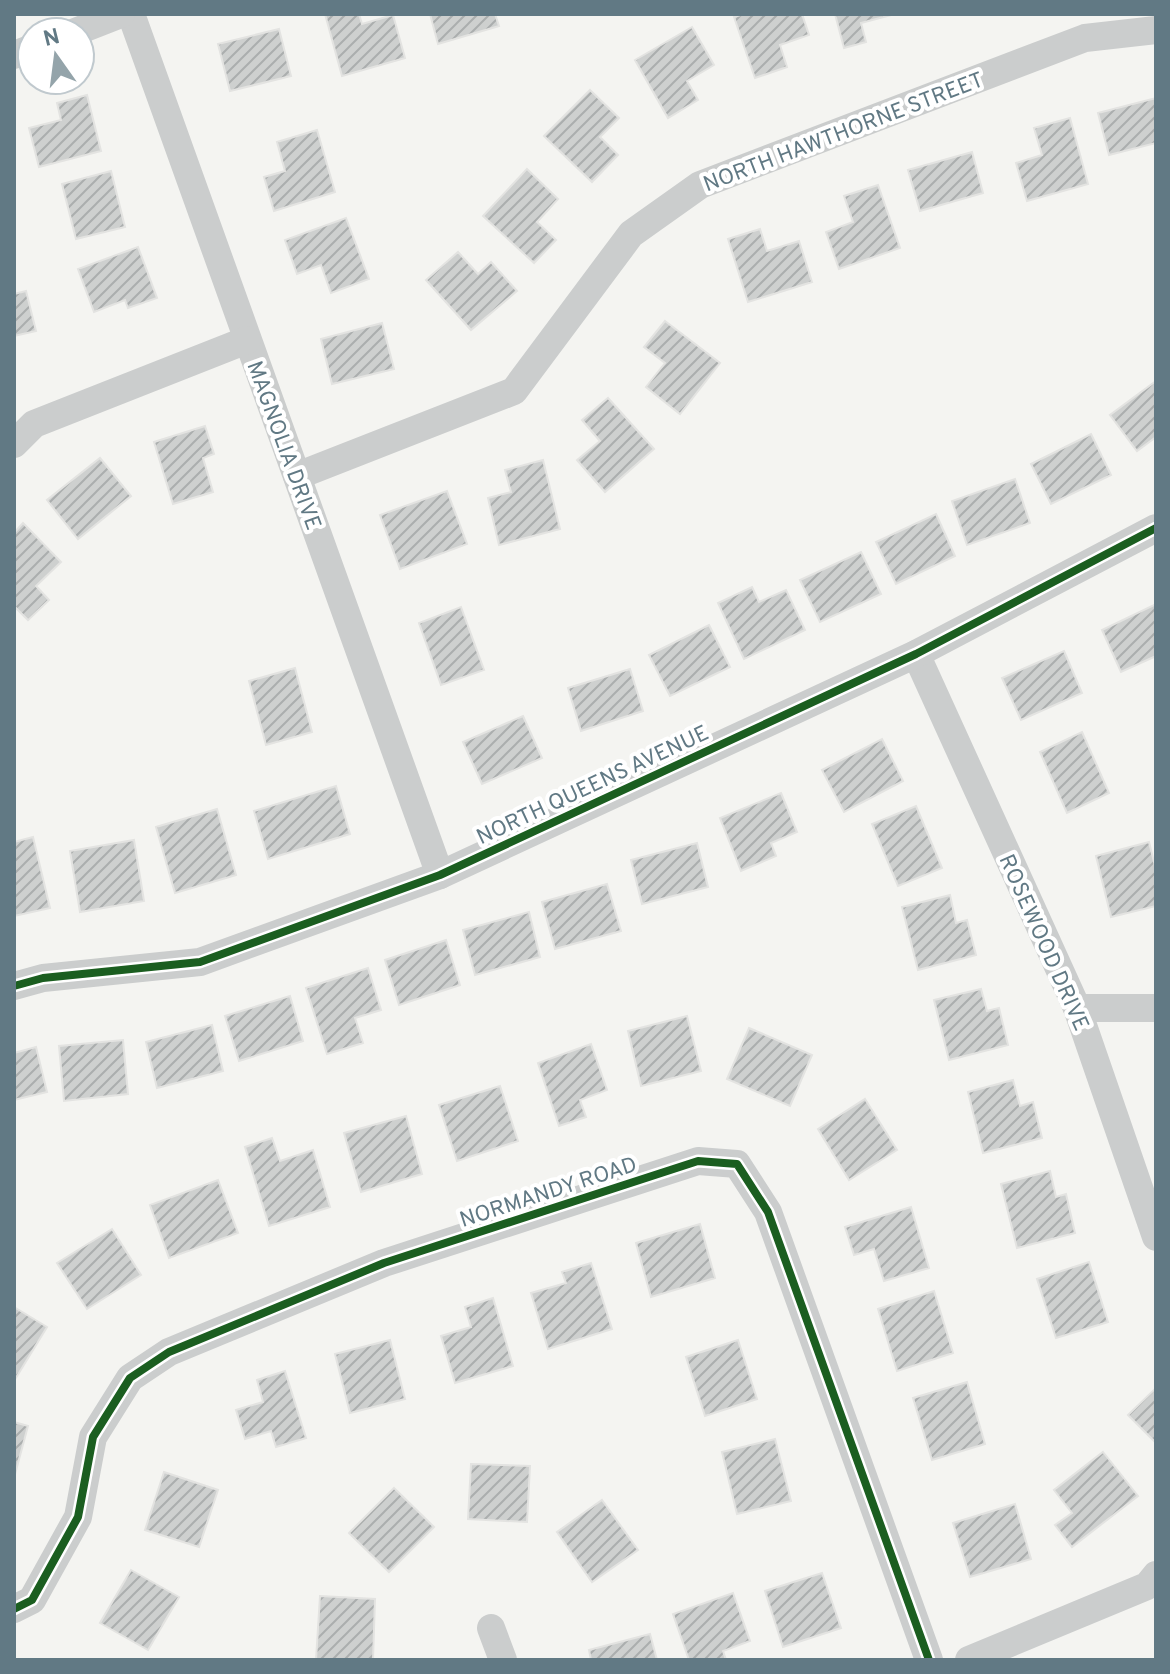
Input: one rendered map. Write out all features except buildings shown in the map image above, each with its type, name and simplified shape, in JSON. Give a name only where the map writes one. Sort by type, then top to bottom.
[{"type":"street","points":[[96,24],[121,14]]},
{"type":"street","name":"MAGNOLIA DRIVE","points":[[131,14],[440,875]]},
{"type":"street","name":"NORTH HAWTHORNE STREET","points":[[297,476],[514,391],[631,234],[700,185],[1085,38],[1156,30]]},
{"type":"street","points":[[14,444],[34,424],[247,340]]},
{"type":"street","name":"NORTH QUEENS AVENUE","points":[[14,986],[43,978],[200,962],[440,875],[916,654],[1156,528]]},
{"type":"street","name":"ROSEWOOD DRIVE","points":[[916,654],[1077,1008],[1156,1237]]},
{"type":"street","points":[[1077,1008],[1156,1008]]},
{"type":"street","name":"NORMANDY ROAD","points":[[14,1609],[32,1600],[78,1517],[93,1437],[130,1378],[169,1352],[384,1263],[698,1161],[737,1164],[768,1212],[929,1660]]},
{"type":"street","points":[[969,1660],[1147,1586],[1156,1575]]},
{"type":"street","points":[[491,1628],[503,1660]]},
{"type":"cycle path","points":[[14,986],[43,978],[200,962],[440,875],[916,654],[1156,528]]},
{"type":"cycle path","points":[[14,1609],[32,1600],[78,1517],[93,1437],[130,1378],[169,1352],[384,1263],[698,1161],[737,1164],[768,1212],[929,1660]]}]
